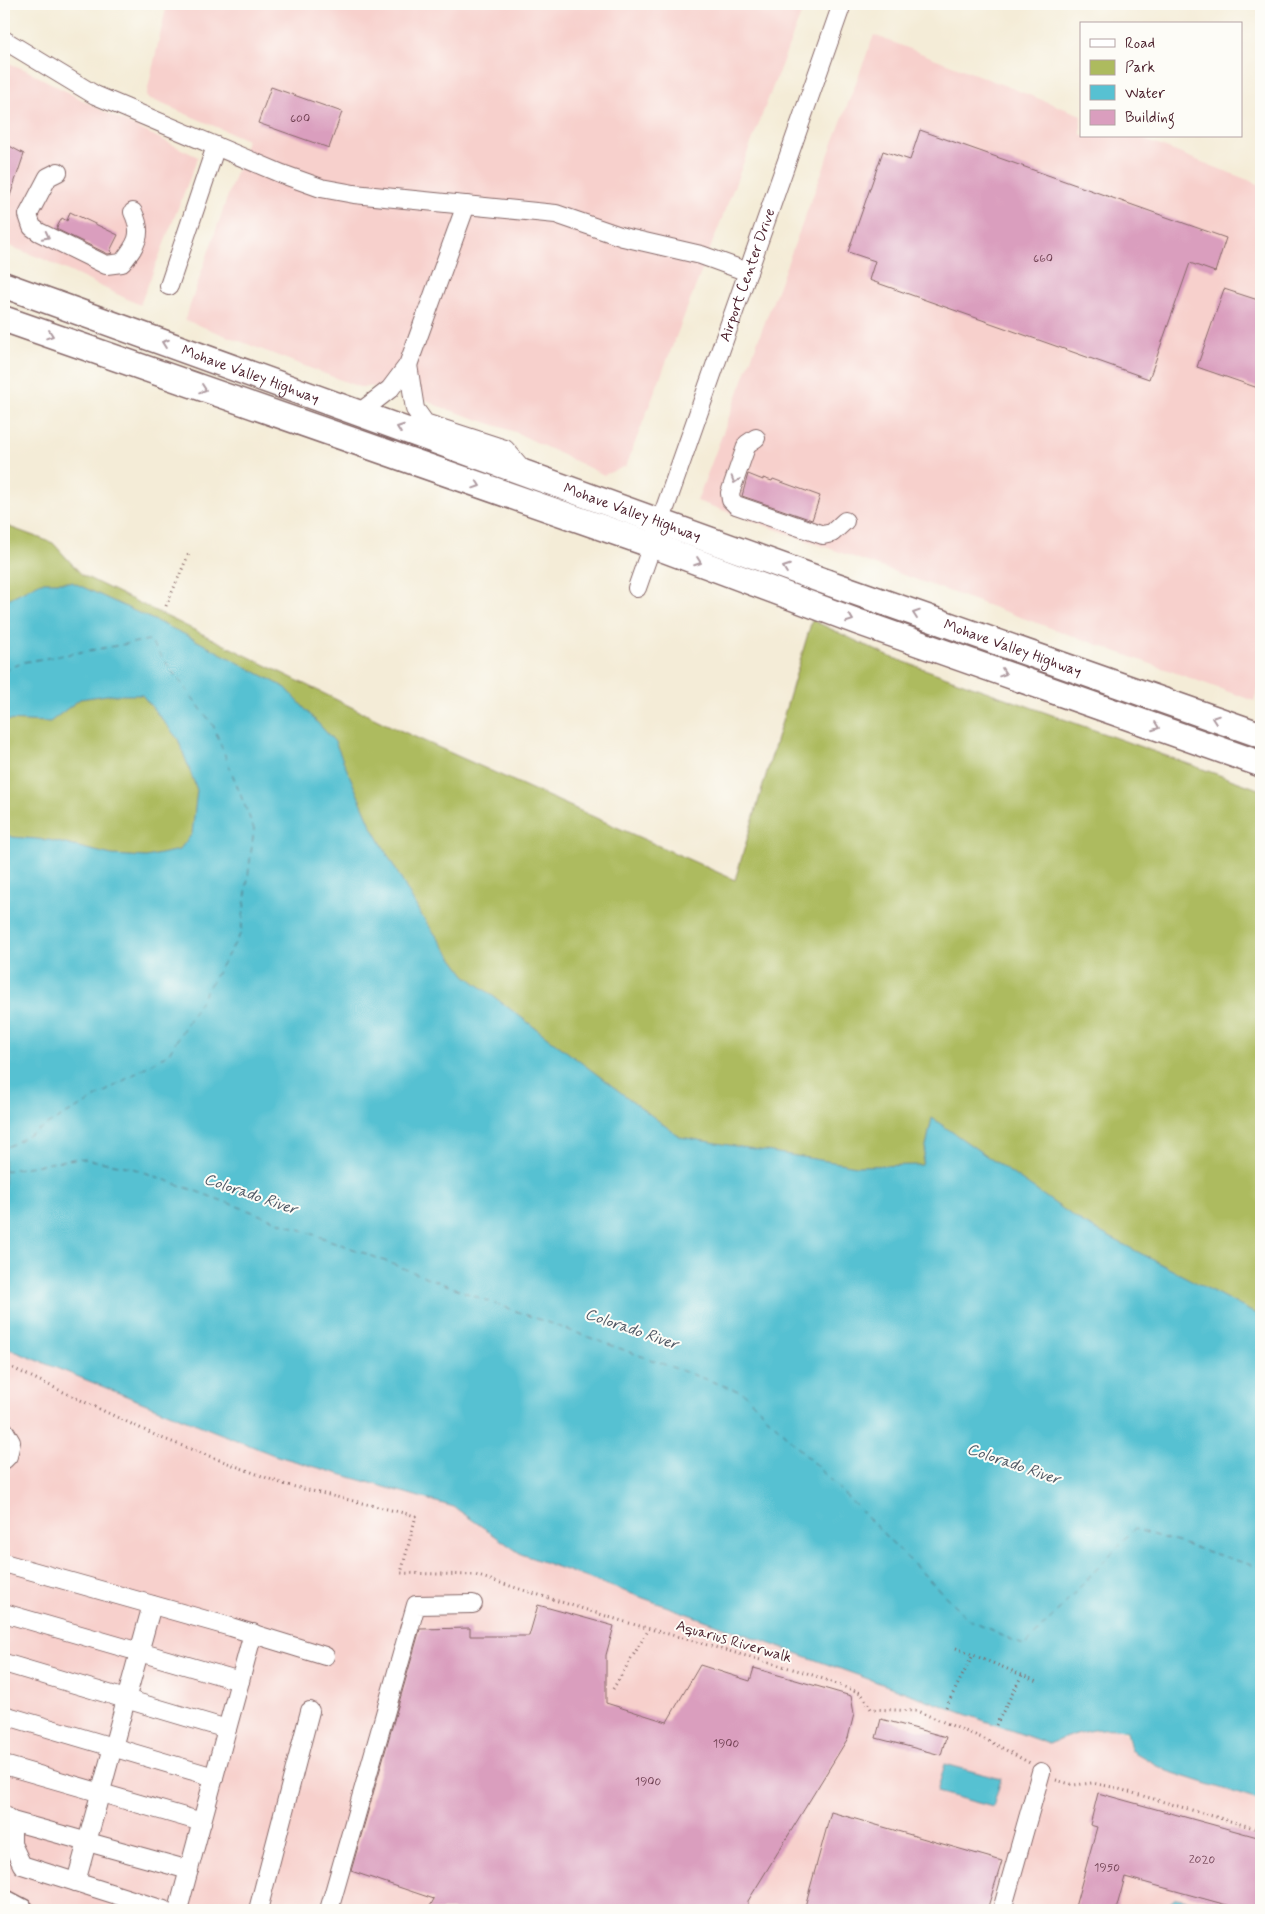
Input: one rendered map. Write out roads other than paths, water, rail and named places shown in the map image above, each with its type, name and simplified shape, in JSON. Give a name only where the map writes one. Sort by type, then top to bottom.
[{"type":"highway","name":"Mohave Valley Highway","points":[[4,285],[813,578],[1261,735]]},
{"type":"highway","name":"Mohave Valley Highway","points":[[4,319],[652,545],[858,622],[1261,764]]},
{"type":"main road","points":[[4,1900],[23,1910]]},
{"type":"street","name":"Airport Center Drive","points":[[637,588],[842,4]]},
{"type":"street","points":[[4,40],[95,95],[282,174],[321,188],[354,194],[556,214],[623,237],[701,255],[748,272]]},
{"type":"street","points":[[168,286],[216,146]]},
{"type":"street","points":[[58,172],[48,177],[28,215],[32,227],[39,232],[106,265],[122,263],[136,245],[139,224],[133,212]]},
{"type":"street","points":[[359,413],[390,389],[408,365],[466,206]]},
{"type":"street","points":[[408,365],[415,409],[425,423],[505,450],[526,474]]},
{"type":"street","points":[[756,438],[747,444],[730,493],[731,500],[736,505],[823,535],[832,533],[845,520]]},
{"type":"street","points":[[4,1430],[11,1442],[8,1456],[4,1460]]},
{"type":"street","points":[[4,1563],[324,1656]]},
{"type":"street","points":[[329,1910],[416,1605],[473,1604]]},
{"type":"street","points":[[76,1882],[152,1605]]},
{"type":"street","points":[[4,1613],[240,1681]]},
{"type":"street","points":[[178,1910],[253,1634]]},
{"type":"street","points":[[4,1663],[227,1729]]},
{"type":"street","points":[[258,1910],[310,1711]]},
{"type":"street","points":[[4,1715],[214,1776]]},
{"type":"street","points":[[4,1765],[202,1822]]},
{"type":"street","points":[[1002,1910],[1041,1772]]},
{"type":"street","points":[[164,1910],[22,1865],[12,1844],[8,1818],[189,1870]]},
{"type":"water","name":"Colorado River","points":[[41,582],[72,582],[186,635],[286,688],[335,742],[371,825],[421,915],[465,975],[680,1137],[857,1166],[922,1165],[932,1118],[1083,1223],[1261,1315],[1261,1801],[1167,1771],[1131,1750],[1127,1731],[1097,1729],[1049,1744],[521,1554],[454,1507],[274,1455],[4,1347],[4,833],[12,837],[49,840],[112,855],[146,857],[179,850],[192,834],[197,790],[178,739],[142,695],[107,695],[80,699],[50,722],[4,720],[4,601]]},
{"type":"water","points":[[945,1764],[1001,1779],[993,1807],[937,1792]]},
{"type":"water","points":[[1176,1898],[1212,1904],[1216,1910],[1161,1910]]}]
